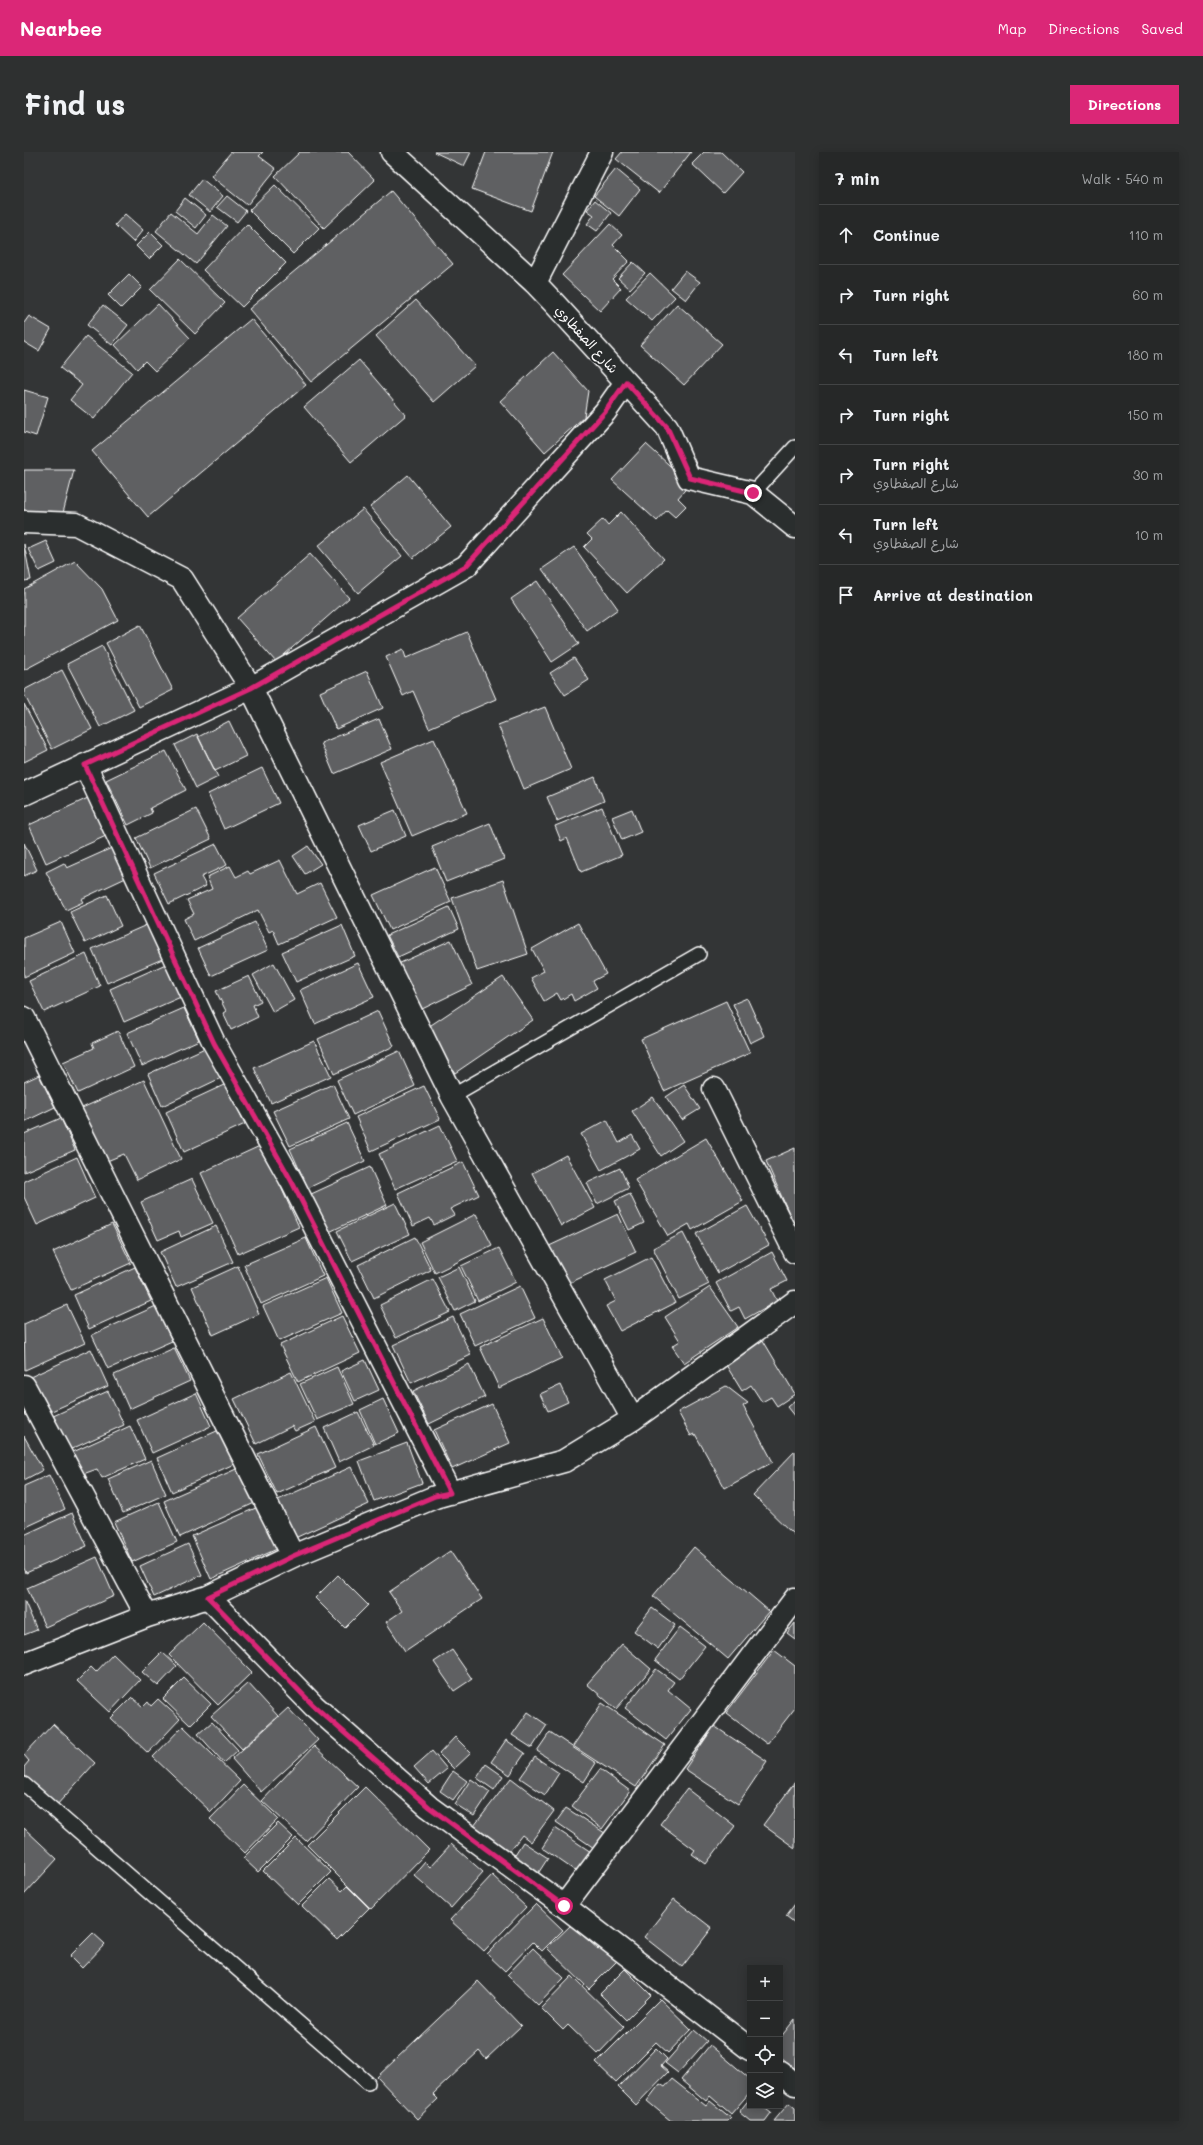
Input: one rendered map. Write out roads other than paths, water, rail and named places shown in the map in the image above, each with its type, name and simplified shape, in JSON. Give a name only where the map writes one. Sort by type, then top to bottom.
[{"type":"street","name":"شارع الصفطاوي","points":[[392,152],[535,283],[626,382],[667,427],[690,478],[753,493],[795,527]]},
{"type":"street","points":[[535,283],[602,152]]},
{"type":"street","points":[[24,794],[251,688],[466,566],[605,412],[626,382]]},
{"type":"street","points":[[24,522],[76,524],[182,579],[251,688],[452,1096],[633,1419]]},
{"type":"street","points":[[85,765],[214,1043],[292,1182],[450,1493]]},
{"type":"street","points":[[24,1018],[293,1556]]},
{"type":"street","points":[[714,1089],[795,1252]]},
{"type":"street","points":[[24,1664],[147,1616],[208,1597],[293,1556],[435,1496],[564,1461],[633,1419],[795,1302]]},
{"type":"street","points":[[24,1386],[147,1616]]},
{"type":"street","points":[[208,1597],[314,1706],[429,1807],[564,1906],[747,2047]]},
{"type":"street","points":[[564,1906],[795,1599]]},
{"type":"street","points":[[781,2073],[795,2084]]},
{"type":"lane","points":[[753,493],[795,447]]},
{"type":"lane","points":[[452,1096],[699,954]]},
{"type":"lane","points":[[24,1784],[368,2083]]}]
